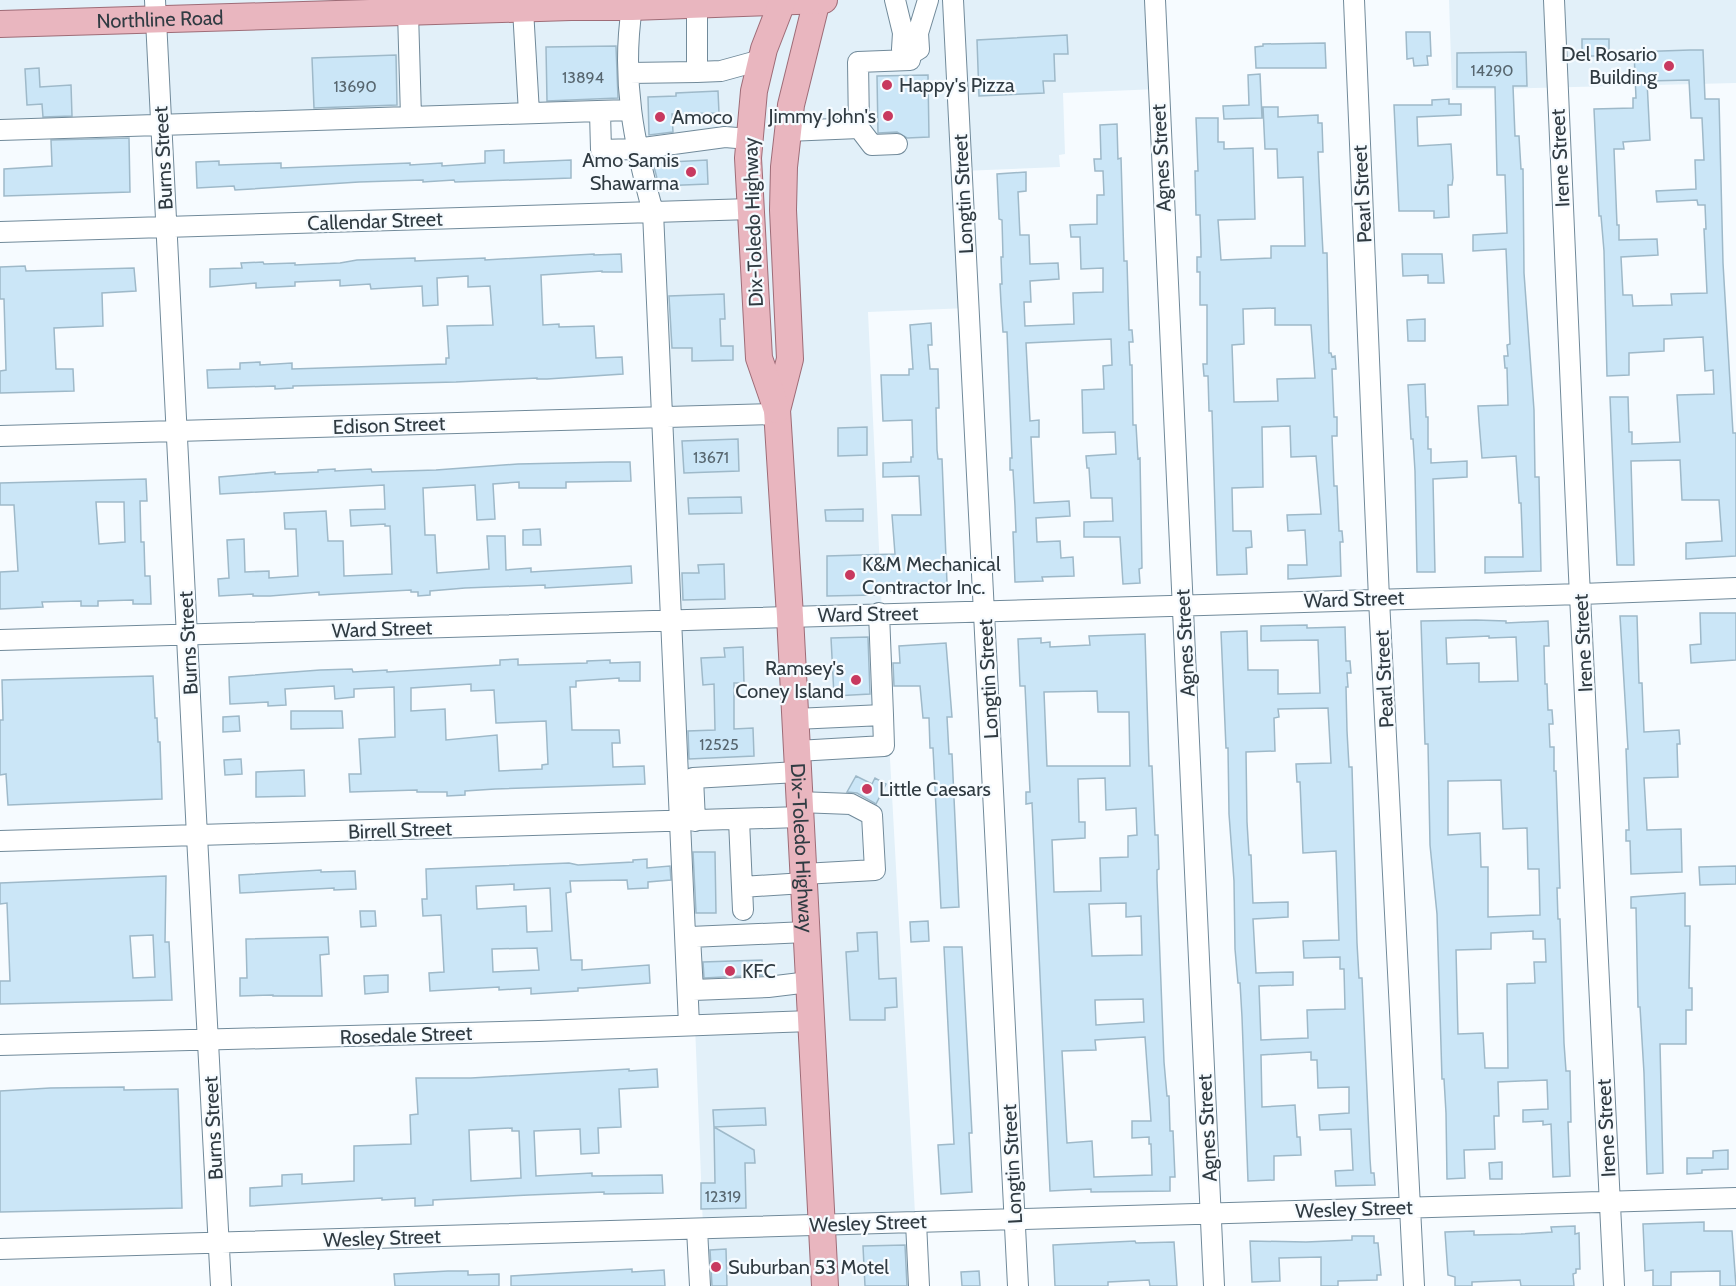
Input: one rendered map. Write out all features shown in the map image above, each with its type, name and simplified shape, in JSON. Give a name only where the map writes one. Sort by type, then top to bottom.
[{"type":"main road","name":"Dix-Toledo Highway","points":[[777,412],[790,359],[783,210],[787,131],[791,105],[817,0]]},
{"type":"main road","name":"Northline Road","points":[[0,24],[156,10],[352,7],[408,12],[523,9],[555,4],[698,5],[824,0]]},
{"type":"main road","name":"Dix-Toledo Highway","points":[[782,1],[761,60],[754,91],[748,158],[759,358],[777,412],[825,1286]]},
{"type":"street","points":[[895,0],[903,33],[902,49],[911,54]]},
{"type":"street","points":[[897,144],[872,145],[859,128],[858,62],[910,60],[911,54],[919,49],[918,33],[928,0]]},
{"type":"street","name":"Longtin Street","points":[[953,0],[1018,1286]]},
{"type":"street","name":"Agnes Street","points":[[1155,0],[1214,1286]]},
{"type":"street","name":"Pearl Street","points":[[1354,0],[1379,599],[1414,1286]]},
{"type":"street","name":"Irene Street","points":[[1554,0],[1614,1286]]},
{"type":"street","points":[[641,5],[628,31],[630,111],[636,149],[653,212],[671,620],[687,821],[689,1025]]},
{"type":"street","points":[[697,72],[698,5]]},
{"type":"street","points":[[523,9],[529,114]]},
{"type":"street","name":"Burns Street","points":[[156,10],[221,1286]]},
{"type":"street","points":[[408,12],[411,117]]},
{"type":"street","points":[[629,73],[721,71],[761,60]]},
{"type":"street","points":[[600,111],[601,150],[636,149],[724,137],[749,139]]},
{"type":"street","points":[[0,130],[630,111]]},
{"type":"street","points":[[787,131],[859,128]]},
{"type":"street","name":"Callendar Street","points":[[0,232],[751,209]]},
{"type":"street","name":"Edison Street","points":[[0,436],[662,418],[777,412]]},
{"type":"street","name":"Ward Street","points":[[0,640],[1736,588]]},
{"type":"street","points":[[687,821],[693,778],[884,746],[879,613]]},
{"type":"street","points":[[795,719],[883,715]]},
{"type":"street","name":"Birrell Street","points":[[0,841],[739,820],[800,809],[851,804],[872,815],[875,870],[804,878]]},
{"type":"street","points":[[739,820],[743,910]]},
{"type":"street","points":[[742,887],[804,878]]},
{"type":"street","points":[[806,932],[690,937],[693,990],[768,987],[809,982]]},
{"type":"street","name":"Rosedale Street","points":[[0,1046],[811,1021]]},
{"type":"street","name":"Wesley Street","points":[[0,1249],[1736,1198]]},
{"type":"street","points":[[916,1222],[919,1286]]},
{"type":"street","points":[[697,1229],[700,1286]]},
{"type":"shaded area","points":[[0,0],[1155,0],[1158,89],[1063,93],[1065,154],[1059,155],[1060,167],[962,171],[969,308],[868,312],[919,1286],[700,1286],[703,1228],[695,1025],[653,212],[630,111],[0,130]]},
{"type":"shaded area","points":[[1449,0],[1736,0],[1736,83],[1452,90]]},
{"type":"building","points":[[1406,32],[1430,32],[1431,56],[1427,56],[1428,65],[1414,66],[1413,58],[1407,59]]},
{"type":"building","points":[[1067,35],[1068,54],[1054,54],[1055,81],[1043,81],[1044,93],[979,96],[977,40]]},
{"type":"building","points":[[1582,39],[1609,39],[1609,56],[1582,56]]},
{"type":"building","points":[[1325,43],[1326,68],[1256,68],[1255,47],[1263,46],[1263,44]]},
{"type":"building","points":[[616,46],[618,98],[547,101],[546,47]]},
{"type":"building","points":[[1703,50],[1705,99],[1719,99],[1723,263],[1733,433],[1736,433],[1736,556],[1686,559],[1686,543],[1722,541],[1719,500],[1682,500],[1680,460],[1631,461],[1634,565],[1617,565],[1610,397],[1628,397],[1629,432],[1632,432],[1632,444],[1680,442],[1677,395],[1714,394],[1713,370],[1705,371],[1703,337],[1664,339],[1664,351],[1629,353],[1629,375],[1607,376],[1604,251],[1601,216],[1599,216],[1594,109],[1633,108],[1633,98],[1636,98],[1634,52]],"holes":[[[1689,80],[1691,118],[1702,118],[1704,160],[1695,160],[1696,189],[1656,191],[1657,202],[1697,200],[1698,205],[1705,205],[1707,293],[1671,294],[1672,305],[1633,306],[1632,295],[1623,295],[1621,257],[1658,255],[1657,239],[1619,240],[1614,149],[1624,149],[1623,142],[1650,140],[1647,81]]]},
{"type":"building","points":[[1526,52],[1527,86],[1513,86],[1515,136],[1519,136],[1521,169],[1523,169],[1524,273],[1534,410],[1535,477],[1539,477],[1541,571],[1485,573],[1485,557],[1523,557],[1516,456],[1482,458],[1478,406],[1508,405],[1507,368],[1505,368],[1504,356],[1508,356],[1507,345],[1510,344],[1506,249],[1473,251],[1473,235],[1507,233],[1505,175],[1497,175],[1495,87],[1457,87],[1457,53]]},
{"type":"building","points":[[396,55],[397,105],[314,108],[312,58]]},
{"type":"building","points":[[39,68],[40,87],[71,85],[72,116],[43,117],[42,104],[27,105],[25,69]]},
{"type":"building","points":[[1260,74],[1262,118],[1224,119],[1223,106],[1249,105],[1248,75]]},
{"type":"building","points":[[928,75],[929,137],[907,138],[897,132],[878,133],[877,76]]},
{"type":"building","points":[[718,91],[719,113],[672,114],[673,132],[649,135],[648,97]]},
{"type":"building","points":[[1449,99],[1449,104],[1461,104],[1461,115],[1417,117],[1418,146],[1451,144],[1453,178],[1452,185],[1448,185],[1449,217],[1434,218],[1434,211],[1399,211],[1394,105],[1432,105],[1432,100]]},
{"type":"building","points":[[1263,107],[1278,107],[1278,117],[1318,115],[1318,123],[1322,123],[1323,152],[1318,152],[1323,253],[1327,253],[1329,353],[1332,357],[1335,356],[1336,369],[1332,369],[1337,436],[1332,436],[1334,486],[1337,486],[1339,531],[1342,531],[1343,542],[1340,542],[1341,576],[1288,579],[1288,565],[1307,565],[1305,530],[1288,531],[1287,515],[1321,514],[1316,456],[1291,457],[1290,426],[1262,427],[1263,487],[1232,488],[1233,531],[1251,531],[1252,547],[1246,548],[1247,574],[1217,575],[1212,411],[1209,411],[1208,376],[1204,376],[1203,364],[1207,364],[1207,305],[1200,305],[1200,272],[1197,272],[1197,257],[1201,257],[1201,251],[1200,215],[1196,215],[1195,171],[1198,171],[1196,118],[1218,118],[1218,142],[1224,142],[1224,149],[1253,148],[1255,219],[1218,220],[1221,260],[1271,258],[1271,246],[1305,246],[1303,177],[1278,178],[1277,149],[1265,149]],"holes":[[[1275,308],[1275,325],[1311,325],[1315,378],[1277,379],[1278,401],[1234,402],[1232,345],[1244,344],[1243,309]]]},
{"type":"building","points":[[1117,124],[1118,159],[1121,158],[1124,261],[1127,261],[1129,330],[1132,330],[1133,342],[1129,342],[1130,365],[1132,365],[1133,425],[1136,425],[1138,459],[1140,458],[1142,568],[1139,569],[1140,583],[1123,584],[1120,537],[1084,537],[1084,522],[1113,521],[1112,498],[1091,498],[1086,456],[1116,454],[1115,432],[1083,433],[1082,390],[1104,389],[1103,366],[1112,365],[1111,339],[1026,343],[1030,421],[1039,420],[1039,437],[1031,437],[1034,503],[1069,501],[1070,516],[1036,518],[1037,542],[1060,541],[1061,558],[1073,557],[1074,576],[1042,577],[1043,581],[1015,582],[1013,532],[1016,532],[1015,506],[1013,470],[1010,470],[1010,458],[1012,458],[1007,332],[1003,332],[1001,303],[1002,220],[999,219],[997,174],[1026,172],[1026,191],[1018,192],[1020,235],[1029,235],[1030,264],[1058,263],[1059,279],[1030,281],[1031,302],[1024,302],[1025,326],[1074,324],[1073,293],[1103,292],[1103,268],[1081,269],[1080,237],[1071,237],[1070,225],[1097,224],[1097,195],[1104,195],[1103,171],[1095,171],[1094,159],[1101,159],[1100,125]]},
{"type":"building","points":[[129,138],[130,192],[4,196],[4,169],[52,166],[51,140]]},
{"type":"building","points":[[504,150],[504,163],[571,160],[571,178],[455,182],[454,180],[423,182],[423,180],[359,182],[235,190],[234,186],[197,188],[196,162],[219,161],[219,165],[281,163],[281,168],[410,163],[410,165],[442,163],[442,166],[485,163],[485,151]]},
{"type":"building","points":[[707,160],[708,184],[659,186],[653,163]]},
{"type":"building","points":[[621,254],[622,272],[541,275],[543,325],[594,326],[596,358],[622,357],[623,374],[547,379],[293,386],[293,388],[275,389],[275,386],[208,388],[207,370],[240,369],[240,363],[260,362],[260,365],[292,363],[292,369],[446,364],[446,358],[449,358],[447,326],[493,325],[490,286],[468,287],[468,276],[437,278],[438,305],[423,306],[422,286],[371,289],[370,284],[340,286],[340,280],[295,282],[295,286],[256,288],[256,283],[210,287],[210,269],[242,268],[241,263],[263,262],[264,264],[295,263],[295,265],[357,260],[415,258],[415,261],[485,258],[485,260]]},
{"type":"building","points":[[1402,254],[1442,254],[1444,283],[1428,283],[1428,275],[1403,276]]},
{"type":"building","points":[[25,266],[26,271],[134,268],[136,291],[102,293],[103,326],[54,328],[56,369],[73,369],[74,391],[0,393],[0,371],[6,370],[4,299],[0,299],[0,267]]},
{"type":"building","points":[[724,294],[725,319],[720,319],[721,346],[733,346],[733,360],[692,361],[692,348],[672,348],[669,296]]},
{"type":"building","points":[[1425,319],[1425,341],[1408,341],[1407,320]]},
{"type":"building","points":[[931,323],[932,345],[928,345],[930,369],[938,369],[937,450],[938,459],[942,459],[947,583],[907,584],[908,591],[874,592],[874,595],[827,596],[827,556],[895,554],[892,515],[921,515],[919,476],[883,477],[883,463],[911,462],[911,457],[913,457],[912,420],[883,421],[881,375],[909,375],[909,369],[913,369],[910,325]]},
{"type":"building","points":[[1425,384],[1428,449],[1431,449],[1431,463],[1467,461],[1467,477],[1433,479],[1435,572],[1417,572],[1415,471],[1408,385]]},
{"type":"building","points":[[867,427],[867,455],[838,456],[838,428]]},
{"type":"building","points":[[738,439],[739,471],[684,473],[682,441]]},
{"type":"building","points":[[630,462],[631,481],[566,482],[566,488],[519,488],[519,482],[493,484],[495,519],[477,520],[475,485],[423,488],[425,535],[435,535],[437,573],[489,569],[487,536],[505,536],[506,570],[531,568],[531,572],[631,566],[632,583],[545,588],[545,585],[465,588],[430,591],[430,595],[418,596],[418,592],[411,592],[411,590],[319,595],[319,592],[270,596],[253,596],[253,594],[219,596],[218,579],[229,578],[227,540],[244,539],[245,572],[269,571],[269,578],[298,576],[296,529],[285,529],[284,513],[326,511],[328,541],[343,541],[344,576],[392,574],[390,526],[385,526],[385,524],[351,526],[350,510],[385,509],[384,485],[220,494],[219,477],[275,472],[275,474],[318,472],[318,470],[335,469],[335,471],[371,469],[372,472],[518,464]]},
{"type":"building","points":[[146,479],[147,501],[140,501],[141,542],[144,542],[145,576],[150,576],[151,604],[133,604],[133,600],[98,601],[98,606],[81,606],[81,601],[42,602],[43,607],[0,609],[0,572],[18,571],[14,505],[0,505],[0,483]],"holes":[[[96,502],[124,502],[125,542],[99,544]]]},
{"type":"building","points":[[741,497],[742,513],[689,514],[688,498]]},
{"type":"building","points":[[863,509],[863,521],[826,521],[825,510]]},
{"type":"building","points":[[540,529],[541,545],[523,545],[523,530]]},
{"type":"building","points":[[724,564],[725,599],[683,600],[682,573],[699,573],[698,565]]},
{"type":"building","points":[[1700,613],[1736,613],[1736,660],[1691,663],[1690,645],[1701,644]]},
{"type":"building","points":[[1620,616],[1637,616],[1639,683],[1642,683],[1644,732],[1679,730],[1678,777],[1644,778],[1647,830],[1681,829],[1682,872],[1631,874],[1630,841],[1626,841],[1626,830],[1629,830],[1626,749],[1628,749]]},
{"type":"building","points":[[1476,620],[1506,621],[1506,623],[1548,621],[1549,646],[1544,646],[1545,684],[1547,684],[1548,710],[1552,710],[1553,724],[1549,724],[1550,747],[1554,747],[1554,771],[1556,771],[1560,888],[1557,888],[1558,919],[1560,919],[1566,1071],[1570,1071],[1571,1122],[1568,1122],[1570,1176],[1553,1177],[1551,1124],[1543,1125],[1543,1121],[1523,1122],[1523,1110],[1548,1109],[1547,1080],[1498,1082],[1499,1116],[1494,1116],[1495,1149],[1464,1150],[1465,1178],[1447,1179],[1437,914],[1430,845],[1428,744],[1425,744],[1421,621]],"holes":[[[1489,636],[1489,638],[1516,637],[1518,681],[1479,682],[1479,663],[1447,664],[1446,638]],[[1501,780],[1503,829],[1527,828],[1528,869],[1539,869],[1540,915],[1488,917],[1488,867],[1481,867],[1480,833],[1448,835],[1448,781]],[[1533,931],[1533,939],[1545,939],[1546,962],[1534,962],[1535,983],[1507,984],[1508,1068],[1485,1068],[1483,1033],[1458,1034],[1456,950],[1491,949],[1491,933]]]},
{"type":"building","points":[[1261,626],[1345,627],[1346,661],[1350,661],[1351,673],[1347,673],[1348,687],[1346,687],[1349,767],[1352,767],[1357,943],[1359,978],[1362,978],[1371,1173],[1374,1173],[1375,1185],[1336,1186],[1335,1171],[1353,1170],[1351,1129],[1320,1130],[1319,1115],[1349,1113],[1349,1087],[1318,1088],[1317,1060],[1311,1060],[1311,1052],[1261,1055],[1262,1107],[1295,1105],[1297,1137],[1300,1137],[1301,1155],[1274,1156],[1274,1180],[1248,1181],[1242,1017],[1235,949],[1234,881],[1221,632],[1247,631],[1248,670],[1278,670],[1278,694],[1320,693],[1318,640],[1261,641]],"holes":[[[1328,708],[1331,763],[1296,764],[1297,782],[1300,782],[1303,853],[1336,851],[1339,940],[1303,941],[1304,958],[1340,957],[1340,969],[1344,969],[1345,1009],[1307,1010],[1308,1038],[1261,1040],[1259,986],[1293,985],[1293,972],[1256,973],[1253,919],[1288,917],[1288,902],[1253,903],[1247,822],[1246,752],[1275,751],[1274,718],[1279,717],[1278,709]]]},
{"type":"building","points":[[1145,634],[1149,766],[1152,766],[1155,835],[1158,835],[1157,880],[1164,1062],[1167,1096],[1169,1096],[1170,1131],[1173,1131],[1175,1177],[1170,1177],[1170,1191],[1091,1192],[1091,1189],[1050,1191],[1032,803],[1026,804],[1026,792],[1030,792],[1025,686],[1020,686],[1018,639],[1041,638],[1041,643],[1050,642],[1050,647],[1090,645],[1089,636]],"holes":[[[1097,691],[1098,712],[1129,712],[1130,766],[1047,766],[1044,692]],[[1105,778],[1106,810],[1136,808],[1137,835],[1128,836],[1128,857],[1100,858],[1101,891],[1054,892],[1052,840],[1085,838],[1085,822],[1079,822],[1078,779]],[[1126,903],[1126,917],[1141,916],[1142,955],[1092,956],[1089,904]],[[1143,999],[1144,1022],[1096,1025],[1095,1000]],[[1145,1037],[1151,1121],[1132,1121],[1132,1138],[1149,1137],[1152,1175],[1094,1177],[1092,1141],[1067,1143],[1062,1051],[1096,1050],[1095,1040]]]},
{"type":"building","points":[[868,637],[870,694],[834,696],[831,638]]},
{"type":"building","points":[[946,643],[952,717],[947,717],[949,754],[952,754],[959,907],[941,908],[933,748],[930,748],[929,718],[923,718],[920,686],[894,686],[893,663],[900,663],[899,646]]},
{"type":"building","points":[[743,647],[744,683],[734,683],[734,729],[753,728],[754,756],[689,759],[688,731],[715,730],[714,684],[703,685],[701,658],[725,657],[724,648]]},
{"type":"building","points":[[518,659],[518,665],[610,660],[610,663],[640,662],[640,681],[619,681],[619,678],[576,681],[576,687],[570,687],[572,730],[619,730],[620,743],[612,743],[613,767],[644,766],[645,784],[495,789],[465,791],[465,795],[447,796],[447,792],[417,792],[417,790],[350,792],[349,774],[361,774],[359,739],[395,737],[394,687],[354,689],[354,697],[335,699],[334,686],[285,689],[286,705],[268,706],[268,702],[230,704],[229,677],[320,670],[352,669],[353,672],[387,670],[387,672],[500,665],[500,660]],"holes":[[[471,684],[471,691],[494,690],[496,723],[546,721],[548,764],[542,765],[542,769],[499,771],[497,735],[446,740],[445,709],[411,711],[411,688]]]},
{"type":"building","points":[[153,676],[155,718],[157,718],[158,742],[160,742],[162,799],[8,805],[6,774],[0,775],[0,720],[3,720],[2,680]]},
{"type":"building","points":[[291,711],[342,711],[343,728],[291,729]]},
{"type":"building","points":[[239,716],[240,731],[223,732],[223,717]]},
{"type":"building","points":[[241,759],[242,774],[225,775],[224,760]]},
{"type":"building","points":[[304,770],[305,796],[256,797],[256,772]]},
{"type":"building","name":"Little Caesars","points":[[856,776],[872,784],[875,778],[886,784],[876,804],[857,793],[847,792]]},
{"type":"building","points":[[693,852],[715,852],[716,913],[696,913]]},
{"type":"building","points":[[647,859],[647,868],[670,866],[671,880],[648,882],[648,888],[628,889],[627,880],[570,881],[571,892],[566,893],[571,960],[582,960],[582,970],[649,965],[650,983],[531,994],[531,988],[499,990],[499,987],[430,991],[429,973],[444,972],[441,915],[423,916],[422,899],[427,899],[426,869],[569,863],[578,865],[633,862],[633,860]],"holes":[[[514,884],[514,890],[550,888],[552,931],[527,932],[526,906],[477,909],[476,886]],[[537,948],[539,970],[493,972],[492,949]]]},
{"type":"building","points":[[1736,866],[1736,884],[1700,885],[1699,867]]},
{"type":"building","points":[[321,870],[321,872],[355,871],[356,889],[240,893],[239,875]]},
{"type":"building","points":[[166,876],[165,942],[169,942],[172,1000],[0,1004],[0,981],[10,981],[7,903],[0,904],[0,883]],"holes":[[[153,935],[155,977],[133,978],[130,936]]]},
{"type":"building","points":[[1685,893],[1685,926],[1690,926],[1689,988],[1692,988],[1692,1010],[1686,1010],[1686,1044],[1660,1044],[1663,1173],[1647,1174],[1644,1073],[1640,1007],[1638,1007],[1636,908],[1631,908],[1631,897]]},
{"type":"building","points":[[360,911],[375,911],[376,926],[361,927]]},
{"type":"building","points":[[928,921],[929,941],[911,942],[910,922]]},
{"type":"building","points":[[877,932],[879,979],[896,978],[897,1007],[885,1008],[885,1020],[850,1020],[846,952],[858,951],[857,933]]},
{"type":"building","points":[[328,937],[329,954],[320,955],[322,996],[240,996],[240,978],[247,978],[246,939]]},
{"type":"building","points":[[944,947],[962,947],[972,1133],[969,1133],[972,1192],[941,1194],[938,1145],[954,1144]]},
{"type":"building","name":"KFC","points":[[762,960],[763,975],[704,978],[703,962]]},
{"type":"building","points":[[388,975],[388,992],[365,994],[364,976]]},
{"type":"building","points":[[657,1069],[658,1087],[619,1089],[621,1127],[598,1128],[599,1153],[581,1154],[580,1129],[534,1131],[536,1176],[592,1173],[592,1176],[662,1175],[663,1193],[604,1194],[604,1192],[433,1200],[433,1205],[415,1206],[415,1198],[382,1200],[382,1198],[250,1206],[250,1188],[282,1186],[282,1175],[302,1174],[302,1184],[354,1181],[354,1146],[411,1144],[410,1115],[418,1114],[416,1078],[471,1078]],"holes":[[[512,1128],[512,1131],[519,1131],[521,1178],[471,1181],[469,1130]]]},
{"type":"building","points":[[124,1087],[124,1090],[178,1089],[182,1208],[0,1212],[0,1091]]},
{"type":"building","points":[[765,1108],[766,1125],[714,1127],[713,1110]]},
{"type":"building","points":[[714,1127],[754,1150],[755,1163],[745,1163],[746,1208],[701,1209],[701,1183],[715,1183]]},
{"type":"building","points":[[1728,1150],[1728,1169],[1702,1170],[1702,1173],[1687,1174],[1687,1158],[1713,1158],[1713,1151]]},
{"type":"building","points":[[1502,1162],[1502,1179],[1490,1179],[1489,1163]]},
{"type":"building","points":[[1704,1222],[1704,1231],[1732,1231],[1736,1286],[1720,1286],[1720,1271],[1671,1272],[1671,1286],[1653,1286],[1653,1270],[1645,1271],[1643,1224]]},
{"type":"building","points":[[1575,1226],[1575,1234],[1579,1233],[1580,1269],[1576,1269],[1576,1273],[1573,1274],[1574,1286],[1521,1286],[1520,1280],[1472,1282],[1472,1286],[1455,1286],[1455,1277],[1448,1275],[1445,1232],[1474,1231],[1474,1235],[1521,1234],[1552,1232],[1551,1227]]},
{"type":"building","points":[[1352,1236],[1374,1236],[1374,1243],[1378,1243],[1381,1275],[1377,1275],[1377,1280],[1338,1281],[1338,1286],[1321,1286],[1321,1257],[1279,1258],[1280,1281],[1252,1282],[1250,1241],[1352,1240]]},
{"type":"building","points":[[1135,1241],[1136,1243],[1174,1242],[1177,1286],[1150,1286],[1149,1280],[1108,1282],[1108,1286],[1055,1286],[1053,1245]]},
{"type":"building","points":[[905,1245],[907,1286],[865,1286],[863,1246]]},
{"type":"building","name":"Suburban 53 Motel","points":[[726,1249],[727,1286],[712,1286],[710,1250]]},
{"type":"building","points":[[632,1269],[632,1272],[664,1270],[665,1286],[511,1286],[511,1276]]},
{"type":"building","points":[[468,1271],[468,1275],[499,1274],[499,1286],[395,1286],[394,1274]]},
{"type":"building","points":[[979,1271],[980,1286],[962,1286],[961,1272]]},
{"type":"place","name":"Del Rosario Building","points":[[1669,66]]},
{"type":"place","name":"Happy's Pizza","points":[[887,85]]},
{"type":"place","name":"Jimmy John's","points":[[888,116]]},
{"type":"place","name":"Amoco","points":[[660,117]]},
{"type":"place","name":"Amo Samis Shawarma","points":[[691,172]]},
{"type":"place","name":"K&M Mechanical Contractor Inc.","points":[[850,575]]},
{"type":"place","name":"Ramsey's Coney Island","points":[[856,680]]},
{"type":"place","name":"Little Caesars","points":[[867,789]]},
{"type":"place","name":"KFC","points":[[730,971]]},
{"type":"place","name":"Suburban 53 Motel","points":[[716,1267]]}]
